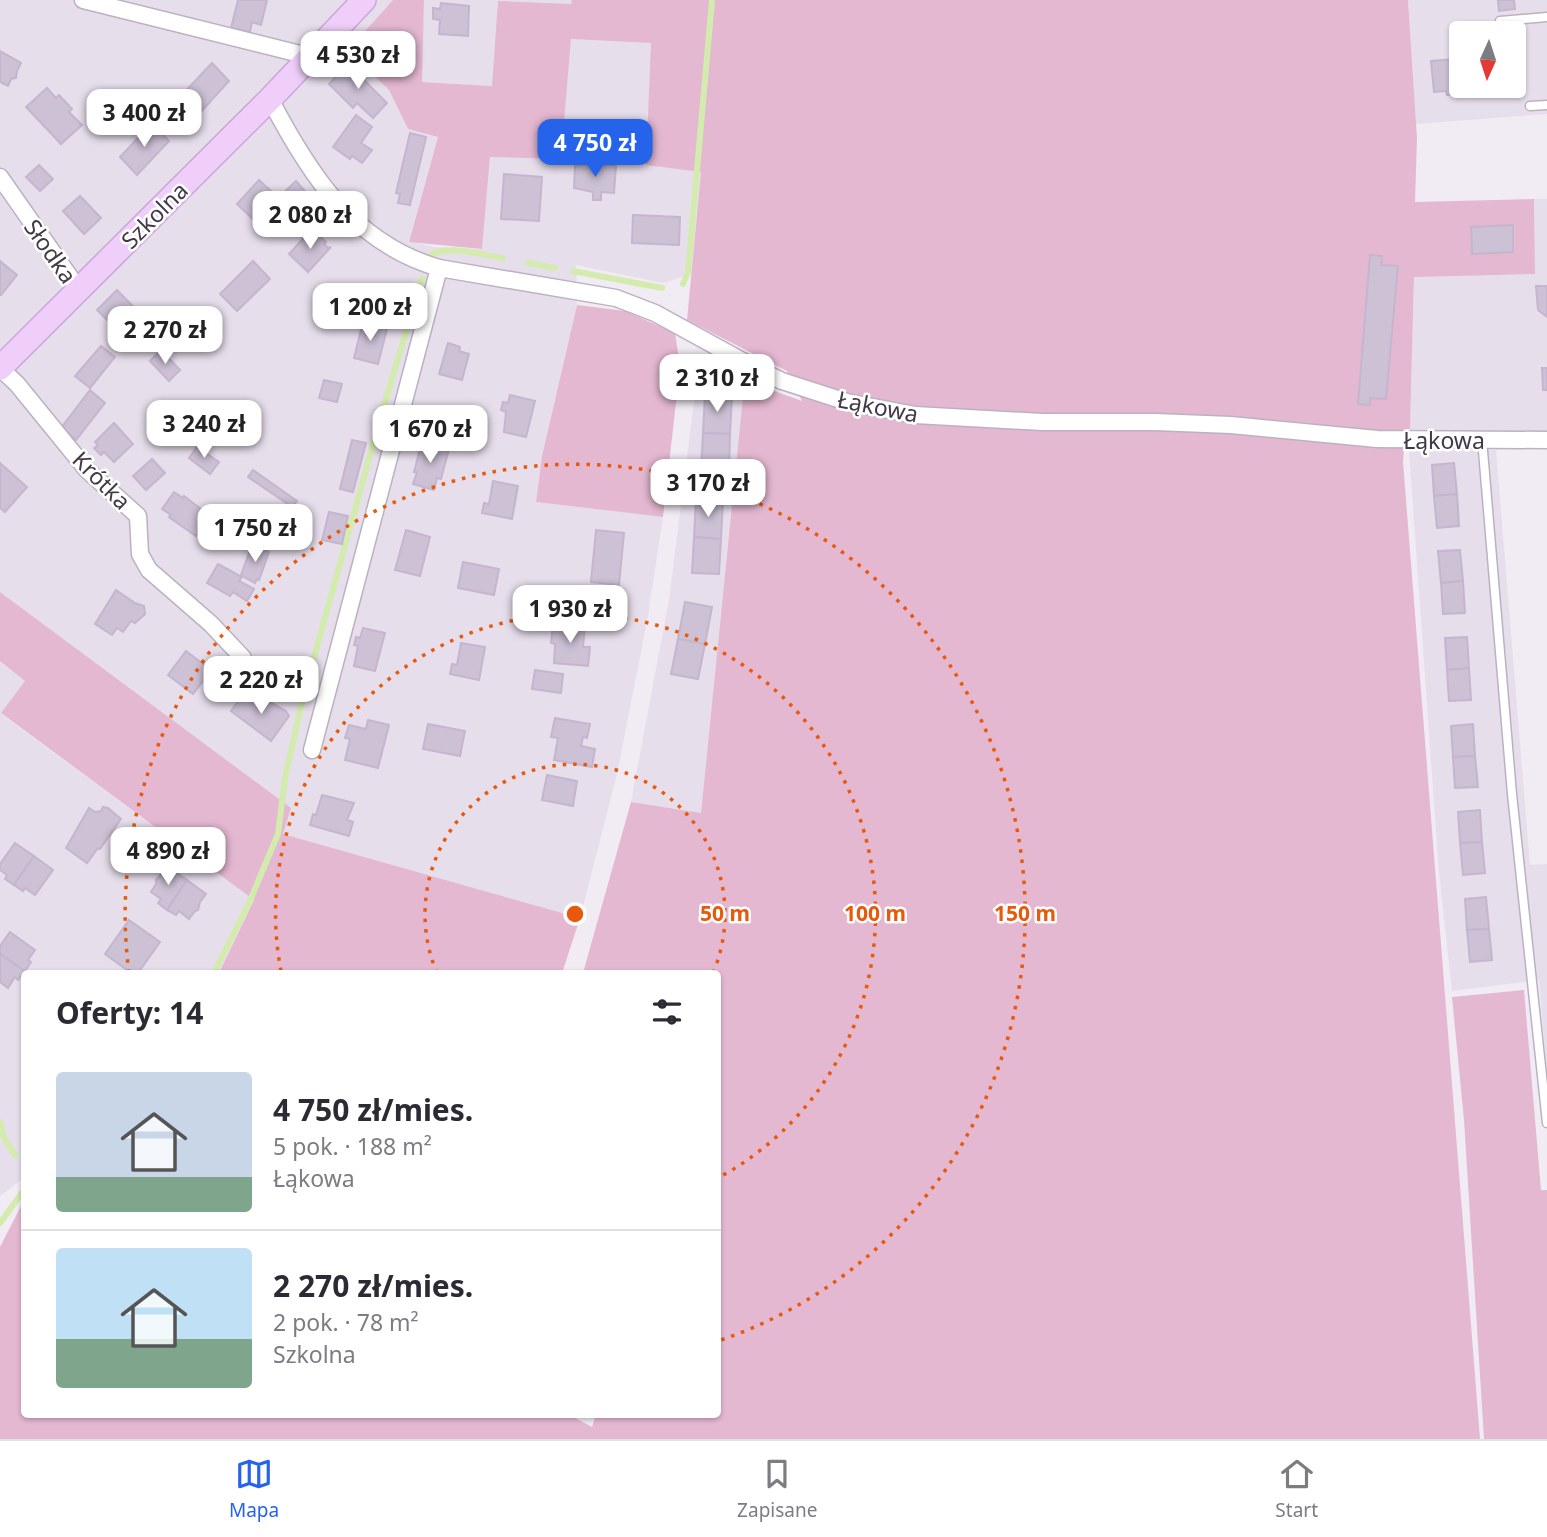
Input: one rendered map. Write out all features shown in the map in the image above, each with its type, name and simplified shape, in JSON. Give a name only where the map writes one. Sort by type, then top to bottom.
[{"type":"street","points":[[83,0],[312,57]]},
{"type":"street","name":"Szkolna","points":[[0,368],[312,57],[364,0]]},
{"type":"street","name":"Łąkowa","points":[[270,99],[315,177],[358,223],[392,250],[439,268],[616,298],[655,313],[782,381],[847,402],[895,411],[976,420],[1231,425],[1377,439],[1547,440]]},
{"type":"street","name":"Słodka","points":[[0,177],[79,290]]},
{"type":"street","points":[[312,750],[439,268]]},
{"type":"street","name":"Krótka","points":[[0,368],[17,384],[87,470],[138,516],[140,554],[149,570],[211,624],[243,658]]},
{"type":"lane","points":[[1500,21],[1547,17]]},
{"type":"lane","points":[[1530,106],[1547,105]]},
{"type":"lane","points":[[1482,439],[1512,794],[1547,1123]]},
{"type":"shaded area","points":[[0,0],[393,0],[348,50],[389,90],[408,129],[438,137],[409,241],[434,247],[482,249],[490,157],[561,159],[571,39],[652,43],[646,165],[701,171],[691,274],[663,283],[576,265],[577,305],[542,456],[536,502],[663,517],[648,616],[617,774],[580,918],[283,834],[290,808],[0,592]]},
{"type":"shaded area","points":[[393,0],[424,0],[422,82],[492,86],[498,1],[571,4],[572,0],[1408,0],[1417,138],[1415,202],[1534,199],[1535,274],[1414,277],[1410,429],[1405,429],[1403,462],[1480,1439],[0,1439],[0,1247],[21,1206],[21,1418],[575,1418],[592,1427],[595,1418],[721,1418],[721,970],[584,970],[631,802],[701,813],[745,376],[763,387],[802,401],[787,371],[687,320],[701,172],[646,165],[651,43],[571,39],[561,159],[490,157],[482,249],[409,242],[438,137],[408,129],[389,90],[348,50]]},
{"type":"shaded area","points":[[424,0],[572,0],[493,86],[421,82]]},
{"type":"shaded area","points":[[1408,0],[1547,0],[1547,114],[1416,124]]},
{"type":"shaded area","points":[[1534,199],[1547,199],[1547,433],[1410,429],[1414,276],[1535,274]]},
{"type":"shaded area","points":[[577,305],[625,311],[675,333],[680,367],[663,517],[536,502],[542,456]]},
{"type":"shaded area","points":[[700,354],[745,376],[701,814],[631,802],[669,600]]},
{"type":"shaded area","points":[[1496,450],[1530,865],[1547,864],[1547,1075],[1539,980],[1452,991],[1439,873],[1409,451]]},
{"type":"shaded area","points":[[0,592],[291,808],[283,834],[580,918],[563,970],[220,970],[254,900],[1,713],[25,681],[0,661]]},
{"type":"shaded area","points":[[0,661],[26,681],[1,714],[254,900],[220,970],[21,970],[21,1180],[0,1196]]},
{"type":"shaded area","points":[[1524,990],[1541,1190],[1547,1190],[1547,1439],[1484,1439],[1464,1120],[1452,997]]},
{"type":"building","points":[[238,0],[267,0],[261,25],[252,22],[250,32],[231,28]]},
{"type":"building","points":[[1498,0],[1514,0],[1515,9],[1499,11]]},
{"type":"building","points":[[441,3],[469,6],[468,36],[439,34],[440,20],[433,19],[433,8],[440,9]]},
{"type":"building","points":[[0,51],[21,63],[16,78],[11,79],[8,86],[0,82]]},
{"type":"building","points":[[1449,60],[1449,95],[1446,91],[1434,92],[1431,61]]},
{"type":"building","points":[[212,63],[229,81],[197,116],[179,98]]},
{"type":"building","points":[[348,64],[387,103],[373,118],[357,103],[353,108],[329,84]]},
{"type":"building","points":[[47,88],[56,98],[59,95],[72,109],[69,112],[82,125],[61,144],[26,107]]},
{"type":"building","points":[[356,115],[372,127],[361,143],[372,150],[362,163],[352,156],[350,159],[333,147]]},
{"type":"building","points":[[152,123],[169,141],[137,175],[120,157]]},
{"type":"building","points":[[410,133],[426,137],[410,205],[398,203],[400,194],[396,193]]},
{"type":"building","points":[[39,165],[53,179],[40,191],[26,177]]},
{"type":"building","points":[[575,166],[616,166],[614,193],[601,192],[601,200],[593,200],[593,192],[574,188]]},
{"type":"building","points":[[504,174],[542,177],[539,221],[501,219]]},
{"type":"building","points":[[259,180],[272,192],[270,194],[276,200],[255,221],[237,204]]},
{"type":"building","points":[[296,181],[310,197],[292,213],[278,198]]},
{"type":"building","points":[[80,196],[101,218],[84,234],[63,211]]},
{"type":"building","points":[[633,215],[680,217],[679,245],[632,243]]},
{"type":"building","points":[[1513,225],[1513,252],[1472,254],[1471,227]]},
{"type":"building","points":[[312,229],[326,242],[324,244],[328,248],[331,247],[308,272],[289,254]]},
{"type":"building","points":[[1370,255],[1382,256],[1381,265],[1398,266],[1386,399],[1370,398],[1370,405],[1358,404]]},
{"type":"building","points":[[0,261],[17,275],[1,295],[0,295]]},
{"type":"building","points":[[253,261],[270,279],[237,311],[220,294]]},
{"type":"building","points":[[1536,286],[1547,286],[1547,317],[1538,310]]},
{"type":"building","points":[[117,290],[157,331],[138,350],[97,310]]},
{"type":"building","points":[[363,322],[387,329],[378,364],[354,358]]},
{"type":"building","points":[[448,343],[469,354],[462,380],[439,374]]},
{"type":"building","points":[[101,346],[115,357],[90,388],[75,376]]},
{"type":"building","points":[[161,350],[180,370],[169,381],[150,361]]},
{"type":"building","points":[[1542,368],[1547,368],[1547,390],[1543,390]]},
{"type":"building","points":[[324,380],[342,384],[337,402],[319,398]]},
{"type":"building","points":[[90,390],[105,403],[76,440],[61,428]]},
{"type":"building","points":[[510,395],[535,401],[526,437],[504,432],[506,412],[501,410],[503,402],[508,403]]},
{"type":"building","points":[[705,395],[732,396],[730,434],[703,433]]},
{"type":"building","points":[[114,423],[133,444],[114,462],[104,452],[101,455],[94,448],[98,445],[95,442]]},
{"type":"building","points":[[703,433],[730,434],[729,470],[701,469]]},
{"type":"building","points":[[352,440],[366,443],[353,492],[340,489]]},
{"type":"building","points":[[422,441],[449,449],[441,479],[437,478],[434,490],[413,484]]},
{"type":"building","points":[[197,447],[219,462],[210,474],[189,458]]},
{"type":"building","points":[[152,459],[165,473],[146,490],[133,476]]},
{"type":"building","points":[[0,463],[27,487],[5,512],[0,508]]},
{"type":"building","points":[[1454,463],[1457,494],[1434,496],[1432,465]]},
{"type":"building","points":[[253,470],[297,501],[292,507],[248,477]]},
{"type":"building","points":[[493,481],[518,486],[512,519],[482,513],[484,503],[489,504]]},
{"type":"building","points":[[174,492],[183,498],[184,496],[210,516],[196,536],[162,509]]},
{"type":"building","points":[[1457,494],[1459,526],[1437,528],[1434,496]]},
{"type":"building","points":[[696,499],[723,501],[721,539],[694,537]]},
{"type":"building","points":[[329,512],[348,516],[342,544],[322,540]]},
{"type":"building","points":[[406,530],[430,537],[420,576],[395,570]]},
{"type":"building","points":[[596,530],[624,533],[619,585],[591,582]]},
{"type":"building","points":[[694,537],[721,539],[719,574],[692,573]]},
{"type":"building","points":[[252,545],[269,552],[259,580],[255,583],[241,575]]},
{"type":"building","points":[[1460,550],[1463,581],[1441,583],[1438,551]]},
{"type":"building","points":[[463,562],[499,569],[494,595],[458,588]]},
{"type":"building","points":[[218,564],[242,577],[239,581],[254,589],[247,601],[233,592],[230,596],[207,583]]},
{"type":"building","points":[[1463,581],[1465,613],[1443,614],[1441,583]]},
{"type":"building","points":[[116,590],[144,606],[145,614],[135,623],[131,621],[123,632],[117,628],[112,635],[95,624]]},
{"type":"building","points":[[685,602],[712,607],[705,644],[678,639]]},
{"type":"building","points":[[553,623],[585,626],[583,647],[590,647],[588,666],[554,663],[555,644],[551,643]]},
{"type":"building","points":[[363,628],[385,633],[375,671],[354,666],[358,646],[354,645]]},
{"type":"building","points":[[1467,637],[1469,668],[1447,670],[1445,638]]},
{"type":"building","points":[[678,639],[705,644],[698,679],[671,674]]},
{"type":"building","points":[[461,643],[485,647],[479,680],[450,674],[452,664],[457,665]]},
{"type":"building","points":[[186,651],[211,670],[193,694],[168,675]]},
{"type":"building","points":[[1469,668],[1471,700],[1449,701],[1447,670]]},
{"type":"building","points":[[535,670],[563,674],[561,693],[532,689]]},
{"type":"building","points":[[244,693],[259,704],[261,710],[268,701],[286,711],[289,716],[271,741],[231,711]]},
{"type":"building","points":[[555,718],[590,724],[587,738],[583,737],[581,746],[595,749],[592,767],[554,760],[558,738],[551,737]]},
{"type":"building","points":[[368,720],[389,725],[378,768],[345,760],[350,739],[345,738],[349,725],[366,729]]},
{"type":"building","points":[[428,724],[465,731],[460,756],[423,749]]},
{"type":"building","points":[[1473,724],[1475,756],[1453,757],[1451,726]]},
{"type":"building","points":[[1475,756],[1478,787],[1455,788],[1453,757]]},
{"type":"building","points":[[547,775],[577,781],[573,806],[542,800]]},
{"type":"building","points":[[322,795],[354,803],[347,820],[353,822],[349,836],[310,825]]},
{"type":"building","points":[[103,807],[121,819],[87,863],[66,848],[89,808],[95,812],[101,811]]},
{"type":"building","points":[[1480,810],[1482,842],[1460,843],[1458,812]]},
{"type":"building","points":[[1482,842],[1485,873],[1463,875],[1460,843]]},
{"type":"building","points":[[15,843],[34,856],[14,885],[5,879],[7,875],[0,870],[0,864]]},
{"type":"building","points":[[34,856],[53,870],[35,895],[14,885]]},
{"type":"building","points":[[168,867],[187,880],[167,910],[158,903],[161,899],[151,892],[156,880]]},
{"type":"building","points":[[187,880],[206,894],[198,910],[189,919],[179,911],[176,915],[167,910]]},
{"type":"building","points":[[1486,897],[1489,929],[1467,930],[1465,899]]},
{"type":"building","points":[[129,920],[160,942],[140,970],[127,970],[105,954]]},
{"type":"building","points":[[1489,929],[1492,960],[1470,962],[1467,930]]},
{"type":"building","points":[[10,932],[35,950],[28,960],[31,962],[24,970],[0,954],[0,946]]},
{"type":"building","points":[[0,954],[24,970],[21,970],[18,980],[15,977],[8,988],[0,982]]},
{"type":"waterway","points":[[683,284],[688,272],[712,0]]},
{"type":"waterway","points":[[432,254],[449,250],[503,258]]},
{"type":"waterway","points":[[528,263],[555,268]]},
{"type":"waterway","points":[[573,271],[662,288]]},
{"type":"waterway","points":[[216,970],[249,903],[278,834],[285,778],[303,697],[422,278]]},
{"type":"waterway","points":[[0,1122],[4,1138],[15,1155]]},
{"type":"waterway","points":[[0,1223],[21,1194]]}]
